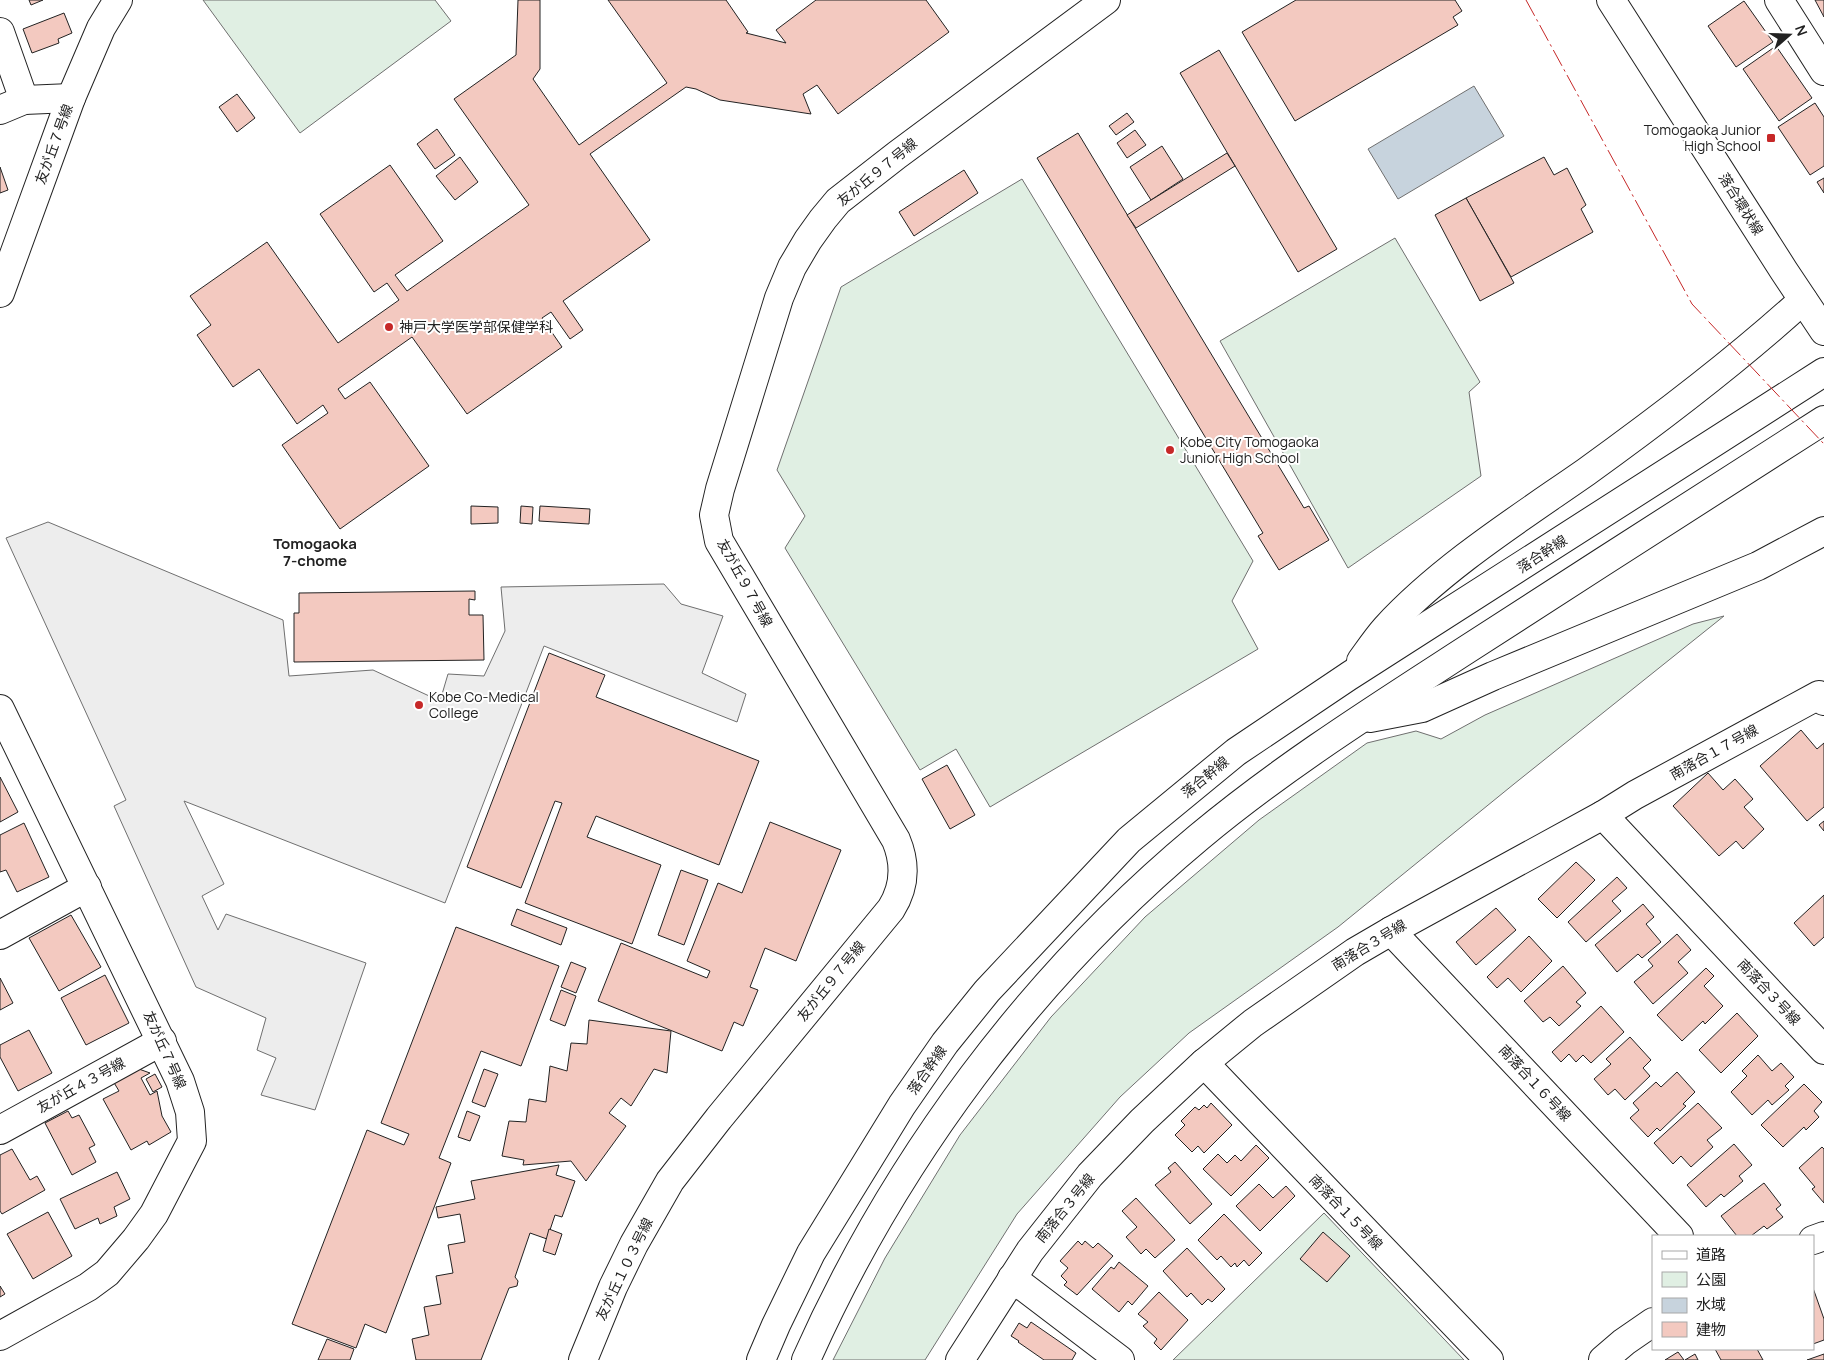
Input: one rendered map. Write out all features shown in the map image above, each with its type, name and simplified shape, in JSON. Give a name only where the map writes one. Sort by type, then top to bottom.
[{"type":"street","name":"友が丘７号線","points":[[1,288],[71,98],[101,28],[118,0]]},
{"type":"street","name":"友が丘９７号線","points":[[670,1181],[719,1118],[891,909],[903,878],[902,853],[896,840],[719,541],[714,515],[720,488],[779,298],[792,267],[808,240],[838,201],[1106,0]]},
{"type":"street","name":"落合環状線","points":[[1611,0],[1824,331]]},
{"type":"street","points":[[1779,0],[1824,71]]},
{"type":"street","points":[[0,32],[12,105],[71,98]]},
{"type":"street","points":[[1349,676],[1386,628],[1415,599],[1472,553],[1654,424],[1773,327],[1803,300]]},
{"type":"street","name":"落合幹線","points":[[761,1360],[811,1253],[837,1208],[902,1105],[945,1044],[987,991],[1129,840],[1236,752],[1349,676],[1824,372]]},
{"type":"street","points":[[806,1360],[858,1253],[898,1186],[962,1089],[1026,1010],[1092,937],[1178,855],[1277,776],[1358,720],[1824,420]]},
{"type":"street","points":[[1358,720],[1422,708],[1493,676],[1758,566],[1824,531]]},
{"type":"street","name":"南落合１７号線","points":[[1603,815],[1634,795],[1819,695],[1824,701]]},
{"type":"street","name":"友が丘７号線","points":[[0,1336],[88,1287],[107,1273],[154,1214],[192,1141],[190,1112],[180,1081],[162,1041],[87,887],[4,727]]},
{"type":"street","name":"南落合３号線","points":[[960,1360],[1030,1251],[1090,1175],[1142,1120],[1204,1063],[1253,1023],[1334,965],[1391,931],[1603,815],[1824,1050]]},
{"type":"street","points":[[0,935],[87,887]]},
{"type":"street","name":"南落合１６号線","points":[[1391,931],[1678,1235]]},
{"type":"street","name":"友が丘４３号線","points":[[0,1130],[162,1041]]},
{"type":"street","name":"南落合１５号線","points":[[1204,1063],[1489,1360]]},
{"type":"street","name":"友が丘１０３号線","points":[[583,1360],[613,1287],[634,1244],[670,1181]]},
{"type":"street","points":[[1012,1278],[1120,1360]]},
{"type":"street","points":[[1603,1360],[1624,1342],[1652,1323]]},
{"type":"green space","points":[[203,0],[435,0],[451,21],[300,133]]},
{"type":"green space","points":[[1022,179],[1253,561],[1232,601],[1258,649],[990,807],[956,749],[920,770],[785,548],[805,516],[777,470],[841,287]]},
{"type":"green space","points":[[1395,238],[1480,382],[1469,392],[1481,476],[1348,568],[1220,341]]},
{"type":"green space","points":[[1724,616],[1338,927],[1189,1033],[1120,1097],[1017,1214],[925,1360],[833,1360],[885,1258],[960,1135],[1051,1017],[1145,917],[1259,820],[1367,743],[1416,731],[1441,739],[1485,715],[1693,624]]},
{"type":"green space","points":[[1324,1213],[1464,1360],[1173,1360]]},
{"type":"shaded area","points":[[48,522],[283,620],[289,676],[373,670],[440,701],[448,674],[484,676],[505,631],[501,587],[664,584],[681,604],[723,616],[702,673],[746,694],[737,722],[544,646],[445,903],[184,801],[224,884],[202,896],[218,930],[226,914],[366,963],[315,1110],[261,1095],[276,1058],[257,1050],[266,1018],[196,987],[114,806],[126,800],[6,538]]},
{"type":"water","points":[[1474,86],[1504,136],[1398,199],[1368,149]]},
{"type":"building","points":[[29,0],[43,0],[31,5]]},
{"type":"building","points":[[518,0],[540,0],[540,69],[533,79],[579,145],[667,83],[608,0],[726,0],[748,32],[746,33],[786,43],[776,30],[816,0],[926,0],[949,32],[838,114],[817,85],[803,94],[811,114],[720,100],[696,89],[686,87],[590,154],[650,240],[563,301],[583,330],[570,339],[551,312],[542,318],[562,347],[467,414],[412,337],[338,389],[345,399],[370,382],[429,466],[340,529],[282,445],[328,413],[323,405],[297,424],[259,369],[233,387],[197,335],[211,325],[190,296],[267,242],[338,343],[399,300],[387,283],[374,292],[320,214],[390,165],[443,241],[395,275],[407,291],[529,205],[454,99],[516,55]]},
{"type":"building","points":[[1296,0],[1455,0],[1462,11],[1453,17],[1458,25],[1295,121],[1242,32]]},
{"type":"building","points":[[1815,0],[1824,0],[1824,17]]},
{"type":"building","points":[[1744,1],[1773,42],[1736,67],[1708,26]]},
{"type":"building","points":[[64,13],[72,33],[58,39],[59,43],[32,53],[23,29]]},
{"type":"building","points":[[1776,46],[1812,98],[1779,121],[1743,69]]},
{"type":"building","points":[[1219,50],[1337,249],[1298,272],[1180,73]]},
{"type":"building","points":[[237,94],[255,118],[237,132],[219,107]]},
{"type":"building","points":[[1815,103],[1824,117],[1824,166],[1810,175],[1778,127]]},
{"type":"building","points":[[1127,113],[1134,122],[1116,135],[1109,126]]},
{"type":"building","points":[[437,129],[455,155],[435,169],[417,144]]},
{"type":"building","points":[[1135,130],[1146,145],[1127,158],[1117,143]]},
{"type":"building","points":[[1078,133],[1304,508],[1309,506],[1329,540],[1279,570],[1258,536],[1263,533],[1037,158]]},
{"type":"building","points":[[1162,146],[1183,179],[1151,200],[1130,167]]},
{"type":"building","points":[[1227,153],[1235,166],[1136,228],[1127,215]]},
{"type":"building","points":[[460,157],[478,182],[455,200],[436,176]]},
{"type":"building","points":[[1544,157],[1554,175],[1567,168],[1586,205],[1581,209],[1593,232],[1511,277],[1466,198]]},
{"type":"building","points":[[0,167],[8,190],[0,193]]},
{"type":"building","points":[[964,170],[978,193],[914,236],[899,212]]},
{"type":"building","points":[[1824,178],[1824,193],[1817,182]]},
{"type":"building","points":[[1466,198],[1514,283],[1480,301],[1435,215]]},
{"type":"building","points":[[471,506],[498,507],[498,523],[471,524]]},
{"type":"building","points":[[521,506],[533,507],[532,524],[520,523]]},
{"type":"building","points":[[540,506],[590,509],[589,524],[539,521]]},
{"type":"building","points":[[475,591],[475,600],[469,599],[469,615],[483,615],[484,660],[294,662],[294,613],[299,613],[299,593]]},
{"type":"building","points":[[549,653],[605,675],[596,697],[759,761],[719,865],[596,816],[587,837],[661,865],[632,944],[525,903],[562,803],[555,801],[521,888],[467,867]]},
{"type":"building","points":[[1801,730],[1817,749],[1824,743],[1824,807],[1807,821],[1760,766]]},
{"type":"building","points":[[947,765],[975,815],[950,829],[922,779]]},
{"type":"building","points":[[1708,773],[1723,790],[1735,779],[1753,799],[1744,807],[1764,829],[1743,849],[1736,841],[1719,856],[1673,806]]},
{"type":"building","points":[[0,777],[18,812],[0,822]]},
{"type":"building","points":[[1824,821],[1824,831],[1819,825]]},
{"type":"building","points":[[770,822],[841,850],[796,961],[765,948],[750,987],[758,990],[743,1026],[734,1022],[722,1051],[598,1001],[621,943],[707,978],[710,971],[687,961],[718,883],[742,893]]},
{"type":"building","points":[[24,823],[49,877],[17,892],[6,870],[0,872],[0,835]]},
{"type":"building","points":[[1576,862],[1595,880],[1557,918],[1538,899]]},
{"type":"building","points":[[681,870],[708,880],[684,945],[658,935]]},
{"type":"building","points":[[1617,877],[1627,888],[1612,901],[1621,911],[1586,942],[1568,922]]},
{"type":"building","points":[[1824,895],[1824,937],[1814,946],[1794,923]]},
{"type":"building","points":[[1643,904],[1654,917],[1646,924],[1661,942],[1642,958],[1638,954],[1617,972],[1595,945]]},
{"type":"building","points":[[1496,908],[1516,930],[1476,965],[1456,942]]},
{"type":"building","points":[[517,909],[567,928],[561,945],[511,925]]},
{"type":"building","points":[[71,915],[101,967],[59,991],[29,938]]},
{"type":"building","points":[[456,927],[559,966],[521,1066],[481,1051],[439,1158],[451,1163],[386,1333],[365,1324],[356,1348],[292,1324],[367,1130],[404,1145],[409,1134],[381,1123]]},
{"type":"building","points":[[1677,934],[1691,950],[1678,962],[1688,973],[1653,1004],[1634,982],[1653,966],[1648,960]]},
{"type":"building","points":[[1529,936],[1552,961],[1521,992],[1508,978],[1497,988],[1487,977]]},
{"type":"building","points":[[571,962],[586,968],[576,993],[561,987]]},
{"type":"building","points":[[1563,966],[1586,993],[1576,1002],[1581,1006],[1559,1026],[1550,1017],[1543,1022],[1524,1001]]},
{"type":"building","points":[[1706,968],[1714,976],[1704,986],[1723,1006],[1705,1024],[1703,1021],[1682,1041],[1657,1015]]},
{"type":"building","points":[[105,975],[129,1023],[86,1045],[61,998]]},
{"type":"building","points":[[0,978],[13,1003],[0,1010]]},
{"type":"building","points":[[561,990],[576,996],[565,1026],[550,1020]]},
{"type":"building","points":[[1601,1006],[1624,1032],[1591,1063],[1583,1055],[1576,1062],[1569,1054],[1561,1062],[1552,1052]]},
{"type":"building","points":[[1737,1013],[1758,1036],[1721,1073],[1699,1050]]},
{"type":"building","points":[[589,1020],[671,1031],[667,1073],[654,1069],[631,1106],[621,1098],[609,1113],[626,1126],[586,1181],[571,1161],[523,1165],[524,1160],[502,1156],[509,1121],[526,1122],[529,1099],[546,1102],[550,1066],[567,1071],[571,1043],[587,1044]]},
{"type":"building","points":[[29,1030],[52,1073],[18,1091],[0,1057],[0,1045]]},
{"type":"building","points":[[1630,1037],[1651,1060],[1643,1068],[1650,1076],[1625,1100],[1615,1089],[1608,1095],[1594,1079],[1611,1064],[1606,1059]]},
{"type":"building","points":[[1758,1055],[1772,1071],[1781,1063],[1794,1077],[1785,1086],[1789,1090],[1772,1105],[1768,1100],[1752,1115],[1731,1092],[1747,1076],[1742,1071]]},
{"type":"building","points":[[136,1068],[150,1073],[141,1078],[150,1095],[157,1091],[162,1116],[171,1132],[149,1145],[147,1141],[131,1150],[103,1099],[119,1091],[113,1081]]},
{"type":"building","points":[[484,1069],[498,1074],[485,1107],[472,1102]]},
{"type":"building","points":[[1677,1072],[1695,1092],[1683,1104],[1686,1106],[1660,1131],[1657,1128],[1648,1137],[1630,1118],[1639,1110],[1633,1103],[1656,1082],[1661,1087]]},
{"type":"building","points":[[155,1074],[162,1087],[153,1092],[146,1079]]},
{"type":"building","points":[[1804,1084],[1822,1102],[1814,1111],[1819,1117],[1806,1130],[1804,1127],[1783,1147],[1761,1125]]},
{"type":"building","points":[[1211,1103],[1232,1125],[1204,1153],[1198,1146],[1192,1152],[1175,1135],[1185,1125],[1181,1121],[1195,1107],[1199,1110],[1204,1105],[1207,1108]]},
{"type":"building","points":[[1698,1103],[1722,1128],[1707,1140],[1713,1147],[1691,1167],[1681,1156],[1673,1164],[1654,1143]]},
{"type":"building","points":[[68,1111],[72,1118],[79,1115],[95,1145],[89,1148],[96,1162],[72,1175],[45,1123]]},
{"type":"building","points":[[467,1111],[480,1116],[470,1141],[458,1137]]},
{"type":"building","points":[[1734,1144],[1752,1165],[1739,1176],[1743,1181],[1724,1197],[1721,1194],[1706,1207],[1687,1185]]},
{"type":"building","points":[[1256,1145],[1269,1158],[1231,1196],[1203,1169],[1218,1154],[1227,1163],[1235,1155],[1241,1161]]},
{"type":"building","points":[[1822,1147],[1824,1149],[1824,1203],[1812,1189],[1815,1187],[1799,1168]]},
{"type":"building","points":[[12,1149],[30,1180],[37,1176],[45,1190],[2,1214],[0,1211],[0,1155]]},
{"type":"building","points":[[1175,1162],[1212,1204],[1190,1224],[1155,1185],[1171,1172],[1168,1168]]},
{"type":"building","points":[[559,1165],[556,1175],[575,1181],[562,1217],[555,1215],[547,1239],[530,1233],[515,1277],[518,1281],[517,1286],[509,1288],[481,1360],[416,1360],[412,1339],[429,1335],[424,1307],[441,1304],[436,1276],[453,1273],[448,1245],[465,1242],[460,1214],[438,1218],[436,1207],[475,1199],[471,1181]]},
{"type":"building","points":[[117,1172],[130,1199],[114,1207],[117,1216],[100,1224],[98,1218],[75,1229],[60,1199]]},
{"type":"building","points":[[1764,1183],[1781,1205],[1776,1209],[1783,1217],[1767,1229],[1764,1226],[1752,1235],[1736,1235],[1721,1216]]},
{"type":"building","points":[[1259,1184],[1273,1198],[1286,1186],[1295,1196],[1260,1231],[1236,1206]]},
{"type":"building","points":[[1136,1198],[1175,1240],[1155,1258],[1146,1249],[1141,1254],[1126,1237],[1137,1227],[1122,1211]]},
{"type":"building","points":[[48,1212],[72,1256],[33,1279],[7,1234]]},
{"type":"building","points":[[1224,1214],[1262,1253],[1249,1266],[1244,1260],[1237,1267],[1235,1263],[1231,1267],[1221,1256],[1217,1260],[1198,1240]]},
{"type":"building","points":[[549,1229],[562,1234],[555,1255],[543,1251]]},
{"type":"building","points":[[1323,1232],[1350,1256],[1327,1282],[1300,1259]]},
{"type":"building","points":[[1078,1241],[1082,1245],[1085,1241],[1093,1248],[1098,1243],[1113,1256],[1077,1295],[1064,1285],[1067,1282],[1061,1276],[1068,1268],[1060,1261]]},
{"type":"building","points":[[1187,1248],[1225,1289],[1212,1302],[1208,1299],[1202,1305],[1191,1293],[1187,1297],[1163,1271]]},
{"type":"building","points":[[1119,1262],[1148,1286],[1132,1305],[1128,1301],[1119,1312],[1092,1289],[1111,1267],[1114,1269]]},
{"type":"building","points":[[0,1286],[5,1294],[0,1297]]},
{"type":"building","points":[[1814,1291],[1824,1319],[1824,1340],[1814,1344]]},
{"type":"building","points":[[1159,1292],[1188,1320],[1161,1350],[1154,1343],[1157,1339],[1143,1326],[1148,1322],[1138,1314]]},
{"type":"building","points":[[1031,1322],[1076,1353],[1072,1360],[1044,1360],[1011,1336],[1019,1323],[1027,1328]]},
{"type":"building","points":[[327,1339],[354,1349],[350,1360],[318,1360]]},
{"type":"building","points":[[1716,1350],[1758,1350],[1763,1360],[1721,1360]]},
{"type":"building","points":[[1678,1352],[1684,1360],[1665,1360]]},
{"type":"building","points":[[1695,1354],[1698,1360],[1685,1360]]},
{"type":"building","points":[[1824,1354],[1824,1360],[1807,1360]]},
{"type":"power","points":[[1526,0],[1692,304],[1824,444]]},
{"type":"place","name":"Tomogaoka Junior High School","points":[[1771,138]]},
{"type":"place","name":"神戸大学医学部保健学科","points":[[389,327]]},
{"type":"place","name":"Kobe City Tomogaoka Junior High School","points":[[1170,450]]},
{"type":"place","name":"Kobe Co-Medical College","points":[[419,705]]},
{"type":"district","name":"Tomogaoka 7-chome","points":[[315,552]]}]
